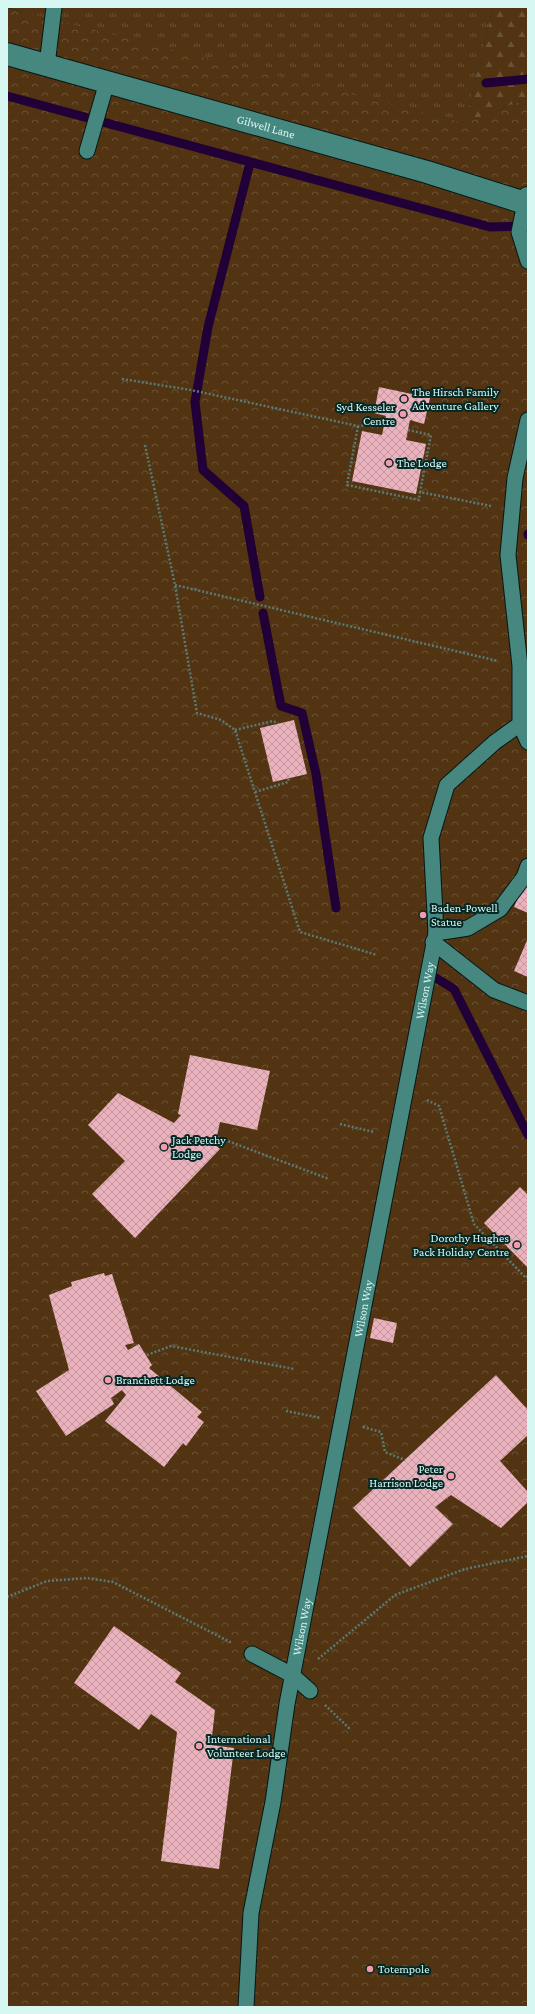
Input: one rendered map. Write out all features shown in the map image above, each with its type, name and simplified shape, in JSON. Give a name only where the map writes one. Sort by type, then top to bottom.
[{"type":"street","name":"Gilwell Lane","points":[[7,54],[526,201]]},
{"type":"lane","points":[[47,65],[54,7]]},
{"type":"lane","points":[[87,151],[107,82]]},
{"type":"lane","points":[[526,201],[519,232],[528,261]]},
{"type":"lane","points":[[528,420],[515,478],[508,555],[520,666],[520,724],[528,742]]},
{"type":"lane","name":"Wilson Way","points":[[246,2007],[251,1913],[273,1802],[292,1675],[435,938],[431,838],[447,784],[495,742],[520,724]]},
{"type":"lane","points":[[435,938],[468,928],[500,909],[524,877],[528,866]]},
{"type":"lane","points":[[435,938],[494,990],[528,1003]]},
{"type":"lane","points":[[252,1654],[292,1675],[310,1691]]},
{"type":"path","points":[[122,379],[191,390],[358,426],[384,424]]},
{"type":"path","points":[[358,426],[347,485],[419,500],[432,436],[408,430]]},
{"type":"path","points":[[145,445],[176,585],[197,713],[221,720],[235,730],[300,932],[377,955]]},
{"type":"path","points":[[420,492],[512,509]]},
{"type":"path","points":[[176,585],[520,666]]},
{"type":"path","points":[[235,730],[273,721],[278,723]]},
{"type":"path","points":[[255,792],[288,782],[289,778]]},
{"type":"path","points":[[405,1094],[430,1101],[439,1106],[474,1224],[526,1278],[528,1276]]},
{"type":"path","points":[[340,1124],[396,1137]]},
{"type":"path","points":[[217,1137],[329,1179]]},
{"type":"path","points":[[146,1355],[171,1346],[294,1369]]},
{"type":"path","points":[[286,1411],[381,1432],[385,1452],[405,1460]]},
{"type":"path","points":[[292,1675],[316,1661],[396,1596],[464,1569],[528,1556]]},
{"type":"path","points":[[7,1596],[47,1581],[87,1578],[113,1582],[252,1654]]},
{"type":"path","points":[[310,1691],[351,1730]]},
{"type":"green space","points":[[7,7],[493,7],[465,123],[54,21]]},
{"type":"green space","points":[[493,7],[528,7],[528,98],[465,123]]},
{"type":"green space","points":[[7,8],[465,123],[528,98],[528,2007],[7,2007]]},
{"type":"building","name":"The Lodge","points":[[379,387],[430,398],[424,424],[410,420],[406,440],[426,444],[416,494],[352,481],[362,431],[382,435],[386,416],[374,413]]},
{"type":"building","points":[[294,720],[307,774],[273,782],[260,728]]},
{"type":"building","points":[[528,874],[528,913],[514,907]]},
{"type":"building","points":[[528,938],[528,977],[514,971]]},
{"type":"building","name":"Jack Petchy Lodge","points":[[190,1055],[270,1071],[257,1130],[220,1122],[215,1145],[220,1149],[135,1238],[92,1194],[125,1161],[88,1125],[118,1093],[174,1123],[181,1115],[178,1114]]},
{"type":"building","name":"Dorothy Hughes Pack Holiday Centre","points":[[520,1187],[528,1195],[528,1268],[484,1223]]},
{"type":"building","name":"Branchett Lodge","points":[[104,1273],[105,1276],[112,1274],[134,1343],[125,1345],[128,1350],[139,1344],[152,1365],[149,1368],[202,1412],[197,1417],[204,1422],[186,1446],[183,1443],[164,1467],[105,1421],[126,1395],[122,1390],[111,1398],[114,1404],[66,1436],[36,1391],[69,1370],[49,1295],[72,1286],[71,1282]]},
{"type":"building","points":[[374,1318],[397,1323],[393,1343],[370,1338]]},
{"type":"building","name":"Peter Harrison Lodge","points":[[496,1375],[528,1410],[528,1435],[500,1461],[528,1492],[528,1502],[501,1528],[451,1495],[435,1507],[453,1524],[410,1567],[353,1508]]},
{"type":"building","name":"International Volunteer Lodge","points":[[114,1626],[181,1673],[175,1682],[215,1710],[211,1745],[234,1748],[219,1869],[161,1861],[177,1732],[151,1714],[139,1730],[74,1683]]},
{"type":"waterway","points":[[486,83],[528,79]]},
{"type":"waterway","points":[[7,96],[490,227],[528,226]]},
{"type":"waterway","points":[[250,163],[208,327],[195,402],[203,470],[244,506],[260,597]]},
{"type":"waterway","points":[[263,613],[281,706],[302,713],[316,774],[336,908]]},
{"type":"waterway","points":[[436,978],[454,989],[528,1135]]},
{"type":"place","name":"The Hirsch Family Adventure Gallery","points":[[404,399]]},
{"type":"place","name":"Syd Kesseler Centre","points":[[403,414]]},
{"type":"place","name":"The Lodge","points":[[389,463]]},
{"type":"place","name":"Baden-Powell Statue","points":[[423,915]]},
{"type":"place","name":"Jack Petchy Lodge","points":[[164,1147]]},
{"type":"place","name":"Dorothy Hughes Pack Holiday Centre","points":[[517,1245]]},
{"type":"place","name":"Branchett Lodge","points":[[108,1380]]},
{"type":"place","name":"Peter Harrison Lodge","points":[[451,1476]]},
{"type":"place","name":"International Volunteer Lodge","points":[[199,1746]]},
{"type":"place","name":"Totempole","points":[[370,1969]]}]
